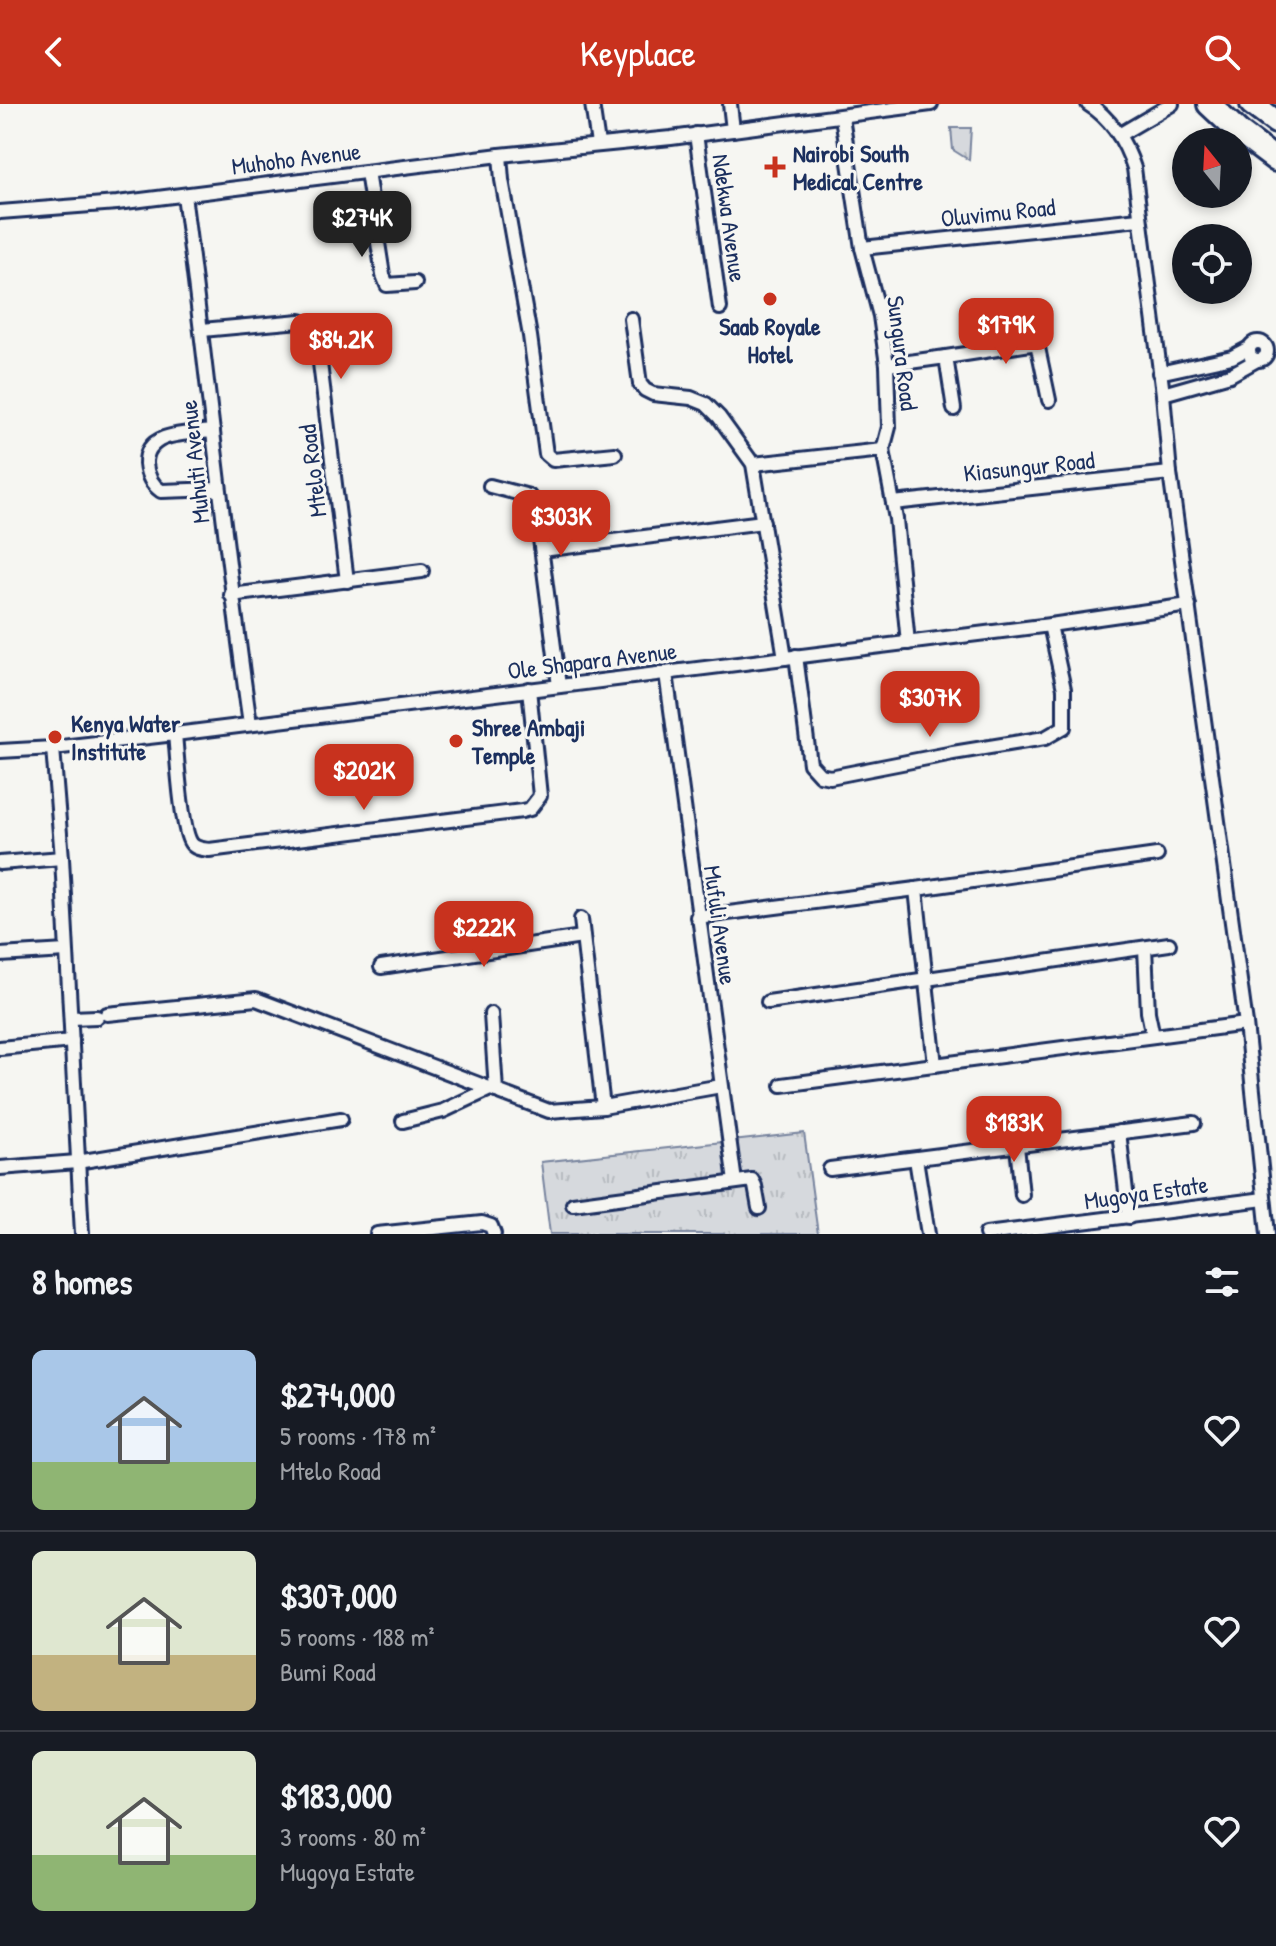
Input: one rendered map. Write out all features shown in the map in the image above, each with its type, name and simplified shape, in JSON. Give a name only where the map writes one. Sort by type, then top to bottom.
[{"type":"highway","points":[[1194,104],[1222,128]]},
{"type":"highway","points":[[1209,104],[1276,160]]},
{"type":"highway","points":[[1227,104],[1276,142]]},
{"type":"highway","points":[[1252,104],[1276,122]]},
{"type":"highway","points":[[1252,153],[1276,172]]},
{"type":"street","points":[[592,104],[598,144]]},
{"type":"street","points":[[730,104],[733,130]]},
{"type":"street","name":"Muhoho Avenue","points":[[0,212],[184,195],[931,104]]},
{"type":"street","points":[[1088,104],[1119,135],[1134,168],[1170,473],[1246,1024],[1268,1234]]},
{"type":"street","points":[[1119,135],[1172,104]]},
{"type":"street","name":"Sungura Road","points":[[842,117],[862,248],[880,316],[887,365],[889,427],[883,450],[893,503],[908,643]]},
{"type":"street","name":"Ndekwa Avenue","points":[[696,134],[720,308]]},
{"type":"street","points":[[500,155],[532,347],[546,454],[553,460],[615,454]]},
{"type":"street","points":[[367,172],[387,285],[415,283]]},
{"type":"street","name":"Muhuti Avenue","points":[[184,195],[231,595],[250,724]]},
{"type":"street","name":"Oluvimu Road","points":[[862,248],[1139,219]]},
{"type":"street","points":[[1036,316],[1037,343],[1049,400]]},
{"type":"street","points":[[631,319],[640,384],[645,390],[653,394],[691,398],[706,404],[753,464],[810,764],[820,775],[830,777],[1056,734],[1064,727],[1064,689],[1050,625]]},
{"type":"street","name":"Mtelo Road","points":[[202,330],[300,321],[316,331],[347,581]]},
{"type":"street","points":[[887,365],[1037,343]]},
{"type":"street","points":[[1159,373],[1232,357],[1249,348],[1250,357],[1257,360],[1230,375],[1163,394]]},
{"type":"street","points":[[946,357],[954,409]]},
{"type":"street","points":[[213,431],[166,437],[151,447],[146,466],[150,480],[161,491],[219,489]]},
{"type":"street","points":[[753,464],[883,450]]},
{"type":"street","name":"Kiasungur Road","points":[[893,503],[1170,473]]},
{"type":"street","points":[[490,486],[529,496],[533,501],[559,686]]},
{"type":"street","points":[[542,550],[763,522]]},
{"type":"street","points":[[231,595],[422,571]]},
{"type":"street","name":"Ole Shapara Avenue","points":[[0,751],[175,734],[1189,605]]},
{"type":"street","name":"Mufuli Avenue","points":[[666,673],[735,1182]]},
{"type":"street","points":[[175,734],[190,842],[209,850],[522,811],[537,804],[540,796],[529,689]]},
{"type":"street","points":[[53,748],[62,858],[82,1234]]},
{"type":"street","points":[[697,917],[1157,855]]},
{"type":"street","points":[[0,863],[62,858]]},
{"type":"street","points":[[916,889],[935,1065]]},
{"type":"street","points":[[581,919],[603,1107]]},
{"type":"street","points":[[381,967],[582,937]]},
{"type":"street","points":[[768,1002],[1169,944]]},
{"type":"street","points":[[1145,948],[1148,1012],[1153,1036]]},
{"type":"street","points":[[0,955],[66,951]]},
{"type":"street","points":[[71,1018],[256,999],[549,1111],[603,1107],[721,1086]]},
{"type":"street","points":[[491,1014],[493,1090]]},
{"type":"street","points":[[782,1085],[1246,1024]]},
{"type":"street","points":[[0,1048],[72,1041]]},
{"type":"street","points":[[403,1121],[443,1111],[493,1090]]},
{"type":"street","points":[[0,1168],[77,1162],[341,1119]]},
{"type":"street","points":[[830,1169],[1194,1123]]},
{"type":"street","points":[[1119,1132],[1129,1217]]},
{"type":"street","points":[[1017,1146],[1022,1195]]},
{"type":"street","points":[[916,1159],[928,1234]]},
{"type":"street","points":[[573,1204],[752,1180],[759,1208]]},
{"type":"street","name":"Mugoya Estate","points":[[986,1234],[1264,1199]]},
{"type":"street","points":[[377,1234],[482,1223],[491,1226],[494,1234]]},
{"type":"green space","points":[[951,128],[971,128],[969,160],[953,150]]},
{"type":"green space","points":[[804,1133],[818,1234],[550,1234],[541,1162]]},
{"type":"place","name":"Nairobi South Medical Centre","points":[[775,167]]},
{"type":"place","name":"Saab Royale Hotel","points":[[770,299]]},
{"type":"place","name":"Kenya Water Institute","points":[[55,737]]},
{"type":"place","name":"Shree Ambaji Temple","points":[[456,741]]}]
